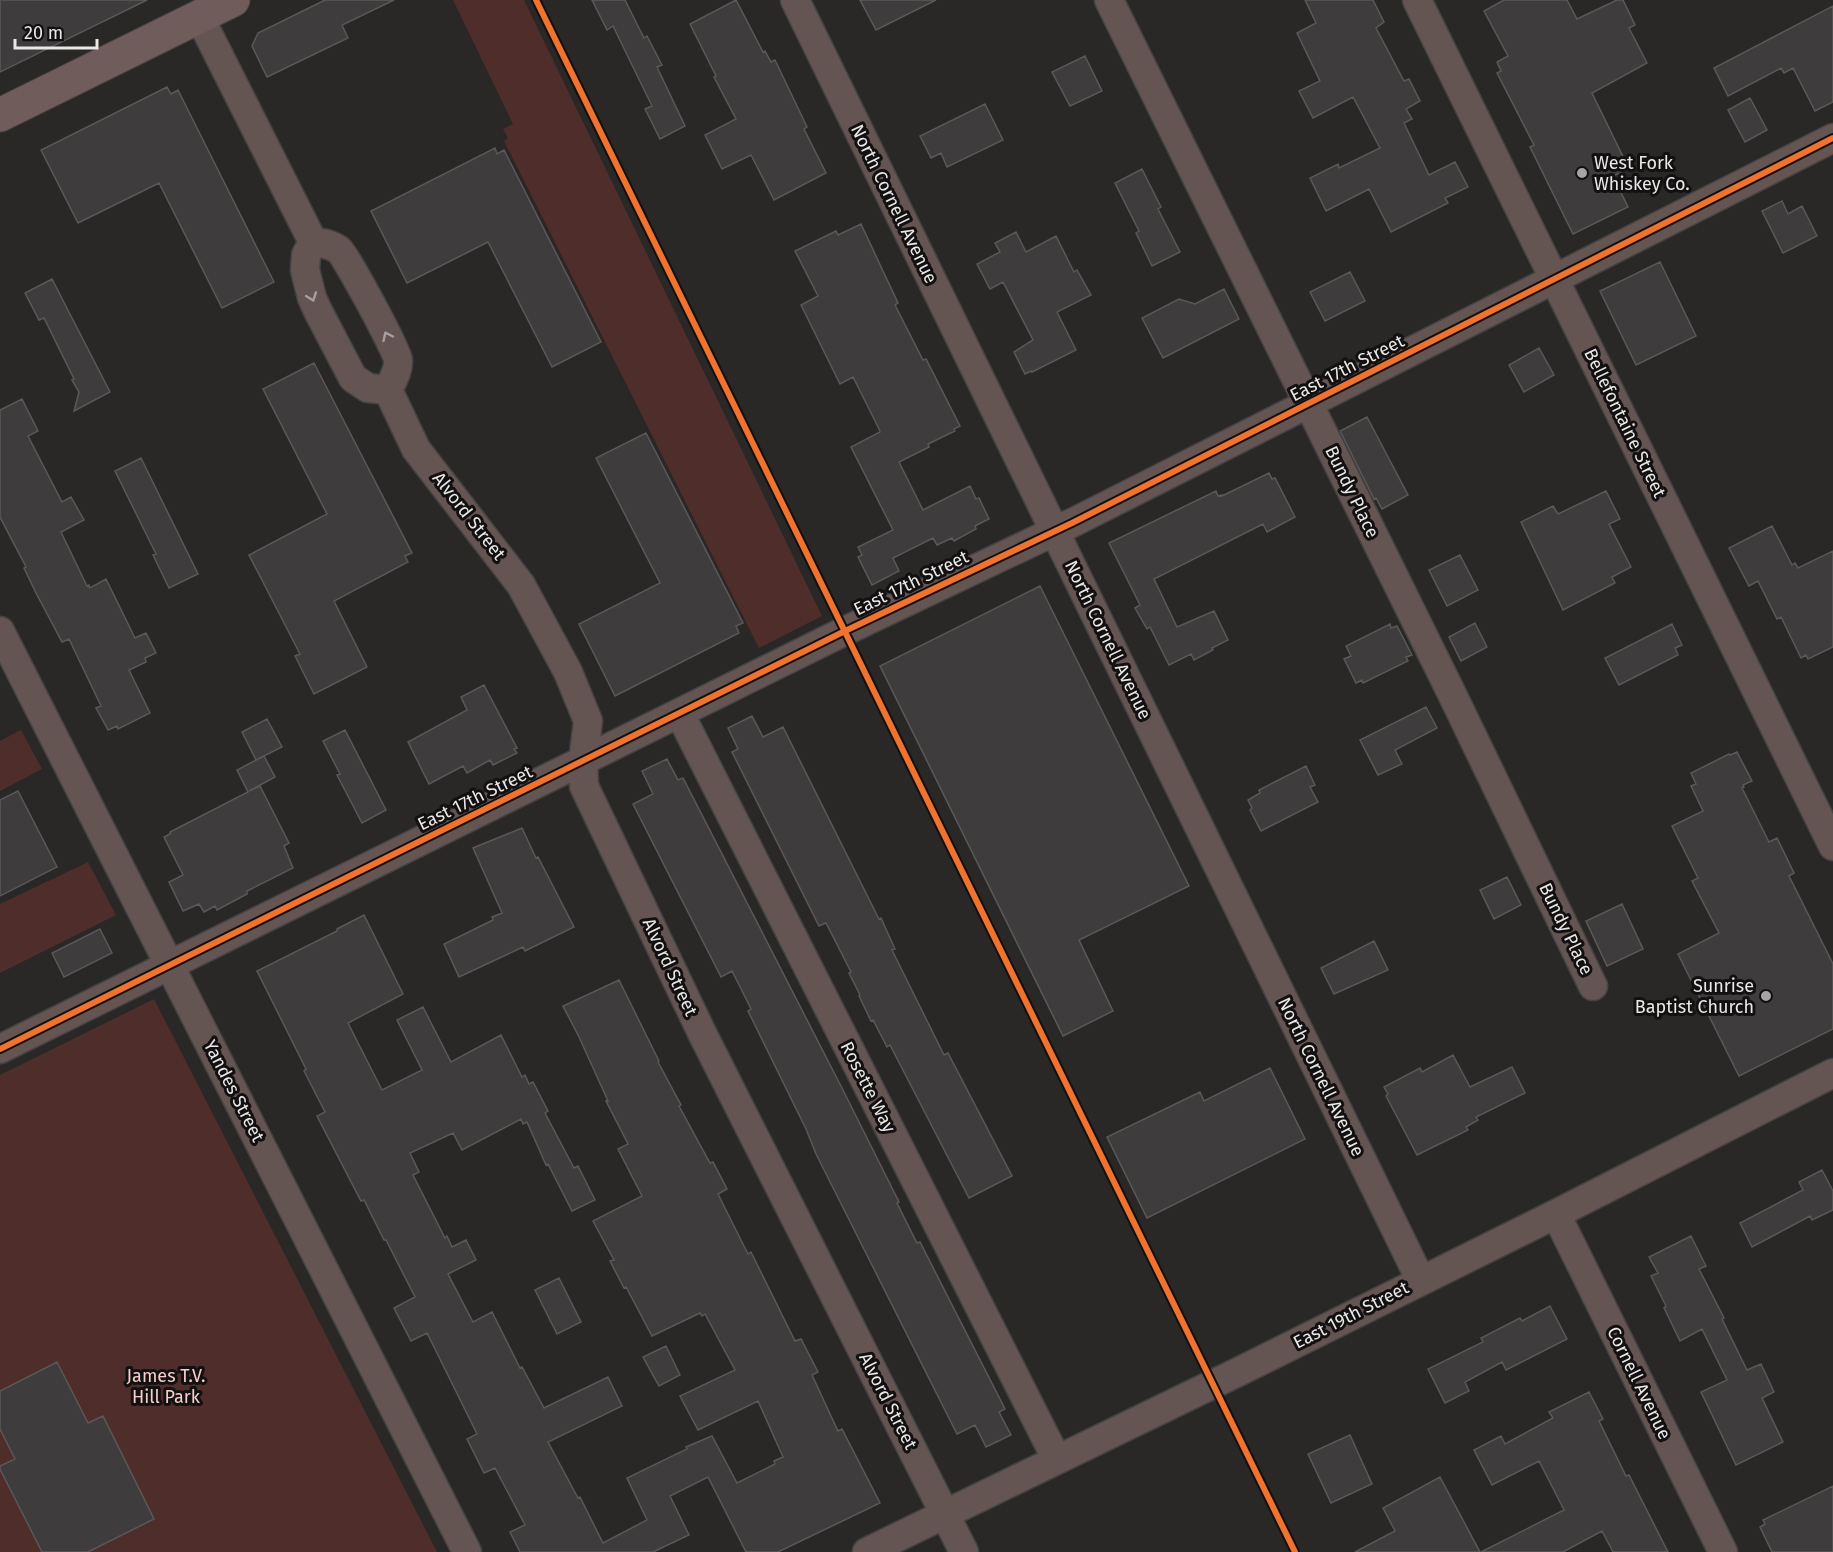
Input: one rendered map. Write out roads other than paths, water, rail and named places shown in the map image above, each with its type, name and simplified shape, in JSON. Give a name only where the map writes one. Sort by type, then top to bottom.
[{"type":"main road","points":[[0,115],[233,0]]},
{"type":"street","name":"North Cornell Avenue","points":[[795,0],[1420,1281]]},
{"type":"street","name":"Bundy Place","points":[[1109,0],[1452,694],[1593,986]]},
{"type":"street","name":"Bellefontaine Street","points":[[1417,0],[1833,846]]},
{"type":"street","points":[[200,16],[313,242]]},
{"type":"street","name":"East 17th Street","points":[[0,1049],[845,631],[1054,531],[1833,138]]},
{"type":"street","points":[[313,242],[329,244],[341,252],[382,326],[398,359],[395,376],[388,390],[368,388],[352,378],[318,311],[304,270],[306,255],[313,242]]},
{"type":"street","name":"Alvord Street","points":[[388,390],[416,449],[521,585],[568,672],[588,720],[583,762],[584,786],[697,1022],[964,1552]]},
{"type":"street","name":"Yandes Street","points":[[0,630],[467,1552]]},
{"type":"street","name":"Rosette Way","points":[[680,714],[1057,1461]]},
{"type":"street","name":"East 19th Street","points":[[867,1552],[1057,1461],[1556,1214],[1833,1073]]},
{"type":"street","name":"Cornell Avenue","points":[[1556,1214],[1723,1552]]},
{"type":"place","name":"West Fork Whiskey Co.","points":[[1582,173]]},
{"type":"place","name":"Sunrise Baptist Church","points":[[1766,996]]},
{"type":"park label","name":"James T.V. Hill Park","points":[[166,1386]]}]
